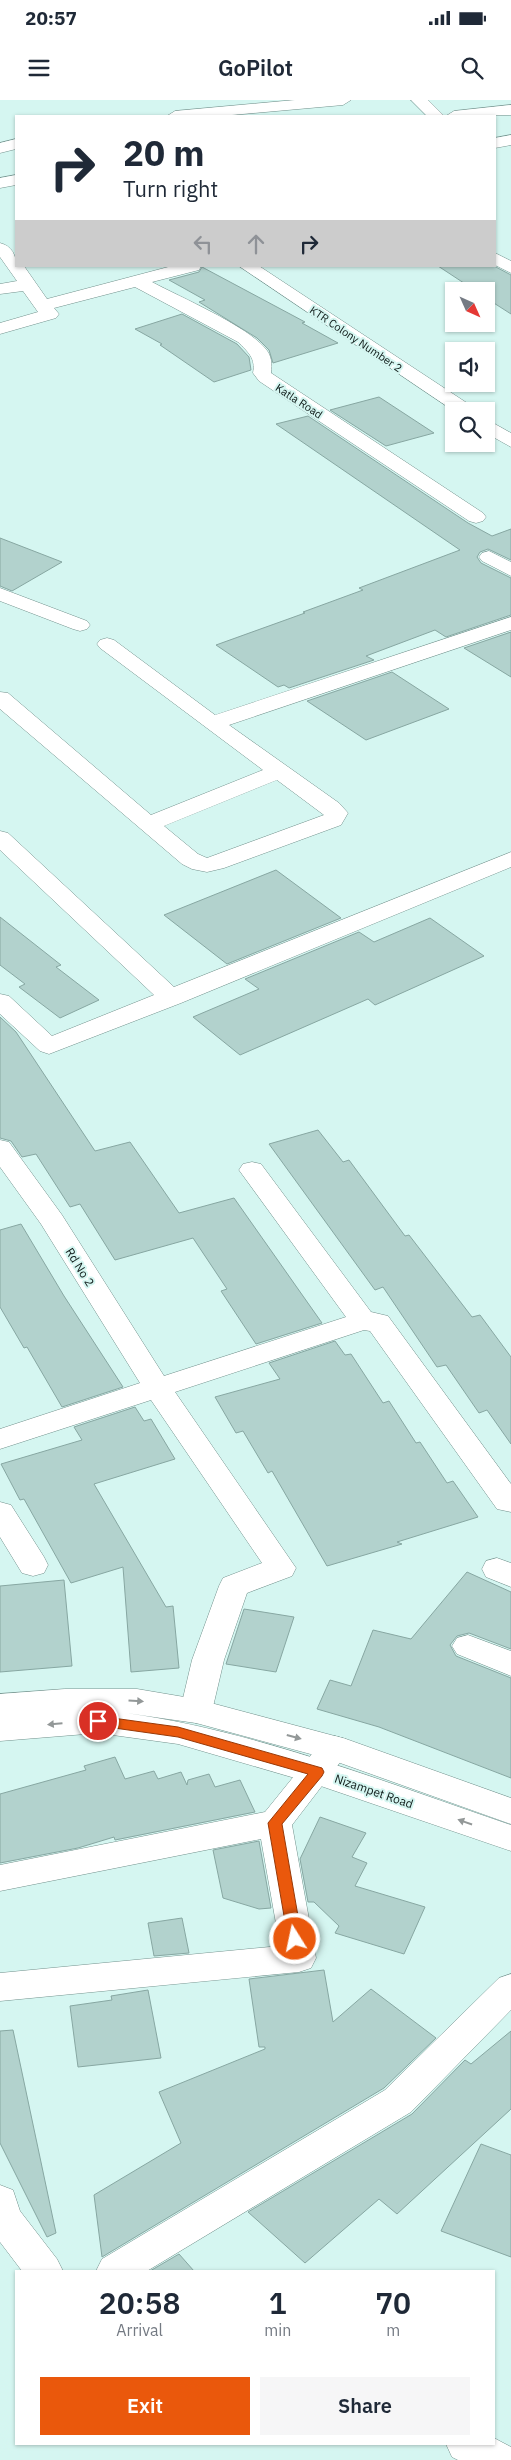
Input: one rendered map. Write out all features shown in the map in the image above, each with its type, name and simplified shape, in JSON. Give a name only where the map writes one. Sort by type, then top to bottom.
[{"type":"street","points":[[191,115],[343,100]]},
{"type":"street","points":[[419,100],[435,115]]},
{"type":"street","points":[[464,115],[511,110]]},
{"type":"street","points":[[496,144],[511,140]]},
{"type":"street","points":[[0,148],[15,144]]},
{"type":"street","points":[[0,183],[15,180]]},
{"type":"street","points":[[6,254],[15,266]]},
{"type":"street","points":[[0,329],[50,314],[42,306],[16,267]]},
{"type":"street","points":[[42,306],[190,267]]},
{"type":"street","name":"KTR Colony Number 2","points":[[249,267],[452,402]]},
{"type":"street","name":"Katla Road","points":[[137,281],[244,338],[260,352],[264,364],[262,373],[270,382],[476,517]]},
{"type":"street","points":[[0,289],[28,284]]},
{"type":"street","points":[[495,431],[508,439]]},
{"type":"street","points":[[489,557],[511,570]]},
{"type":"street","points":[[0,594],[80,625]]},
{"type":"street","points":[[212,723],[511,622]]},
{"type":"street","points":[[0,698],[190,859],[200,864],[208,865],[224,861],[333,820],[337,813],[332,808],[212,723],[107,644]]},
{"type":"street","points":[[148,824],[280,771]]},
{"type":"street","points":[[0,838],[172,998]]},
{"type":"street","points":[[0,1001],[49,1046],[172,998],[511,859]]},
{"type":"street","name":"Rd No 2","points":[[0,1148],[52,1221],[157,1388],[281,1568],[234,1586],[208,1660],[196,1711]]},
{"type":"street","points":[[252,1170],[363,1321]]},
{"type":"street","points":[[0,1438],[363,1321],[378,1322],[508,1502]]},
{"type":"street","points":[[0,1512],[33,1565]]},
{"type":"street","points":[[468,1646],[511,1664]]},
{"type":"street","name":"Nizampet Road","points":[[0,1706],[65,1701],[137,1701],[196,1711],[326,1760],[511,1838]]},
{"type":"street","name":"Nizampet Road","points":[[0,1729],[98,1721],[169,1730],[326,1760],[511,1811]]},
{"type":"street","points":[[0,1878],[275,1823],[326,1760]]},
{"type":"street","points":[[0,1987],[299,1958],[275,1823]]},
{"type":"street","points":[[117,2270],[398,2101],[511,1988]]},
{"type":"street","points":[[0,2201],[3,2217],[43,2270]]},
{"type":"street","points":[[468,2445],[497,2460]]},
{"type":"building","points":[[202,267],[305,322],[302,323],[338,343],[273,363],[269,350],[257,338],[199,302],[205,300],[169,280],[199,272]]},
{"type":"building","points":[[440,267],[496,267],[511,275],[511,314],[495,304],[495,282],[462,282]]},
{"type":"building","points":[[182,314],[237,344],[249,357],[251,370],[214,382],[160,345],[162,344],[135,329]]},
{"type":"building","points":[[379,397],[434,433],[386,446],[330,410]]},
{"type":"building","points":[[308,416],[468,523],[492,536],[511,529],[511,560],[488,549],[480,552],[477,557],[481,563],[511,578],[511,615],[446,637],[435,630],[366,656],[374,660],[289,688],[284,685],[278,687],[216,645],[305,613],[303,612],[363,590],[359,588],[460,550],[276,424]]},
{"type":"building","points":[[0,538],[62,562],[12,591],[0,586]]},
{"type":"building","points":[[511,632],[511,677],[464,648]]},
{"type":"building","points":[[392,672],[449,709],[366,740],[307,701]]},
{"type":"building","points":[[276,870],[341,918],[227,964],[164,915]]},
{"type":"building","points":[[0,917],[61,965],[56,967],[99,1000],[60,1018],[19,987],[25,984],[0,965]]},
{"type":"building","points":[[430,918],[484,956],[375,1005],[368,999],[240,1055],[193,1017],[259,989],[245,979],[359,932],[374,942]]},
{"type":"building","points":[[0,1017],[16,1032],[95,1151],[130,1142],[179,1213],[234,1198],[322,1323],[256,1344],[221,1291],[227,1289],[193,1238],[115,1260],[80,1204],[70,1207],[36,1154],[22,1157],[11,1141],[0,1138]]},
{"type":"building","points":[[318,1130],[343,1162],[349,1160],[405,1236],[409,1235],[472,1317],[480,1315],[511,1357],[511,1444],[487,1410],[479,1413],[446,1365],[437,1367],[383,1287],[375,1290],[269,1144]]},
{"type":"building","points":[[21,1224],[64,1296],[123,1387],[62,1407],[27,1347],[24,1348],[0,1307],[0,1230]]},
{"type":"building","points":[[335,1341],[345,1355],[351,1354],[383,1403],[389,1401],[416,1443],[420,1442],[447,1483],[453,1481],[478,1517],[397,1542],[402,1544],[327,1566],[272,1471],[268,1473],[243,1431],[236,1433],[215,1397],[280,1379],[269,1363]]},
{"type":"building","points":[[135,1407],[144,1421],[151,1419],[175,1459],[94,1484],[166,1607],[173,1606],[179,1668],[131,1672],[123,1567],[71,1583],[24,1499],[20,1500],[1,1464],[82,1440],[74,1427]]},
{"type":"building","points":[[467,1572],[511,1592],[511,1649],[469,1633],[457,1636],[450,1645],[456,1656],[511,1678],[511,1778],[379,1727],[317,1709],[330,1680],[351,1686],[373,1630],[411,1639]]},
{"type":"building","points":[[64,1580],[72,1666],[0,1672],[0,1586]]},
{"type":"building","points":[[244,1609],[294,1617],[276,1672],[226,1664]]},
{"type":"building","points":[[115,1757],[125,1779],[154,1771],[158,1779],[181,1772],[187,1785],[188,1780],[209,1774],[215,1787],[240,1780],[255,1812],[115,1840],[114,1837],[78,1848],[0,1863],[0,1794],[86,1770],[84,1766]]},
{"type":"building","points":[[320,1817],[366,1833],[352,1857],[367,1863],[355,1886],[425,1907],[404,1954],[335,1933],[339,1926],[314,1902],[308,1902],[300,1859]]},
{"type":"building","points":[[259,1841],[271,1908],[259,1909],[223,1898],[213,1850]]},
{"type":"building","points":[[182,1918],[189,1953],[154,1956],[148,1923]]},
{"type":"building","points":[[324,1970],[333,2022],[371,1989],[436,2038],[384,2088],[102,2257],[94,2195],[181,2143],[159,2092],[265,2049],[265,2047],[259,2047],[249,1979]]},
{"type":"building","points":[[148,1990],[161,2058],[78,2067],[70,2006],[112,2000],[111,1996]]},
{"type":"building","points":[[13,2030],[56,2233],[47,2237],[0,2143],[0,2031]]},
{"type":"building","points":[[511,2031],[511,2109],[397,2214],[379,2199],[305,2263],[248,2212],[412,2114],[465,2060],[471,2064]]},
{"type":"building","points":[[481,2144],[511,2155],[511,2257],[441,2231]]},
{"type":"building","points":[[179,2254],[193,2270],[152,2270]]},
{"type":"route","points":[[98,1721],[178,1732],[318,1772],[275,1823],[295,1939]]}]
